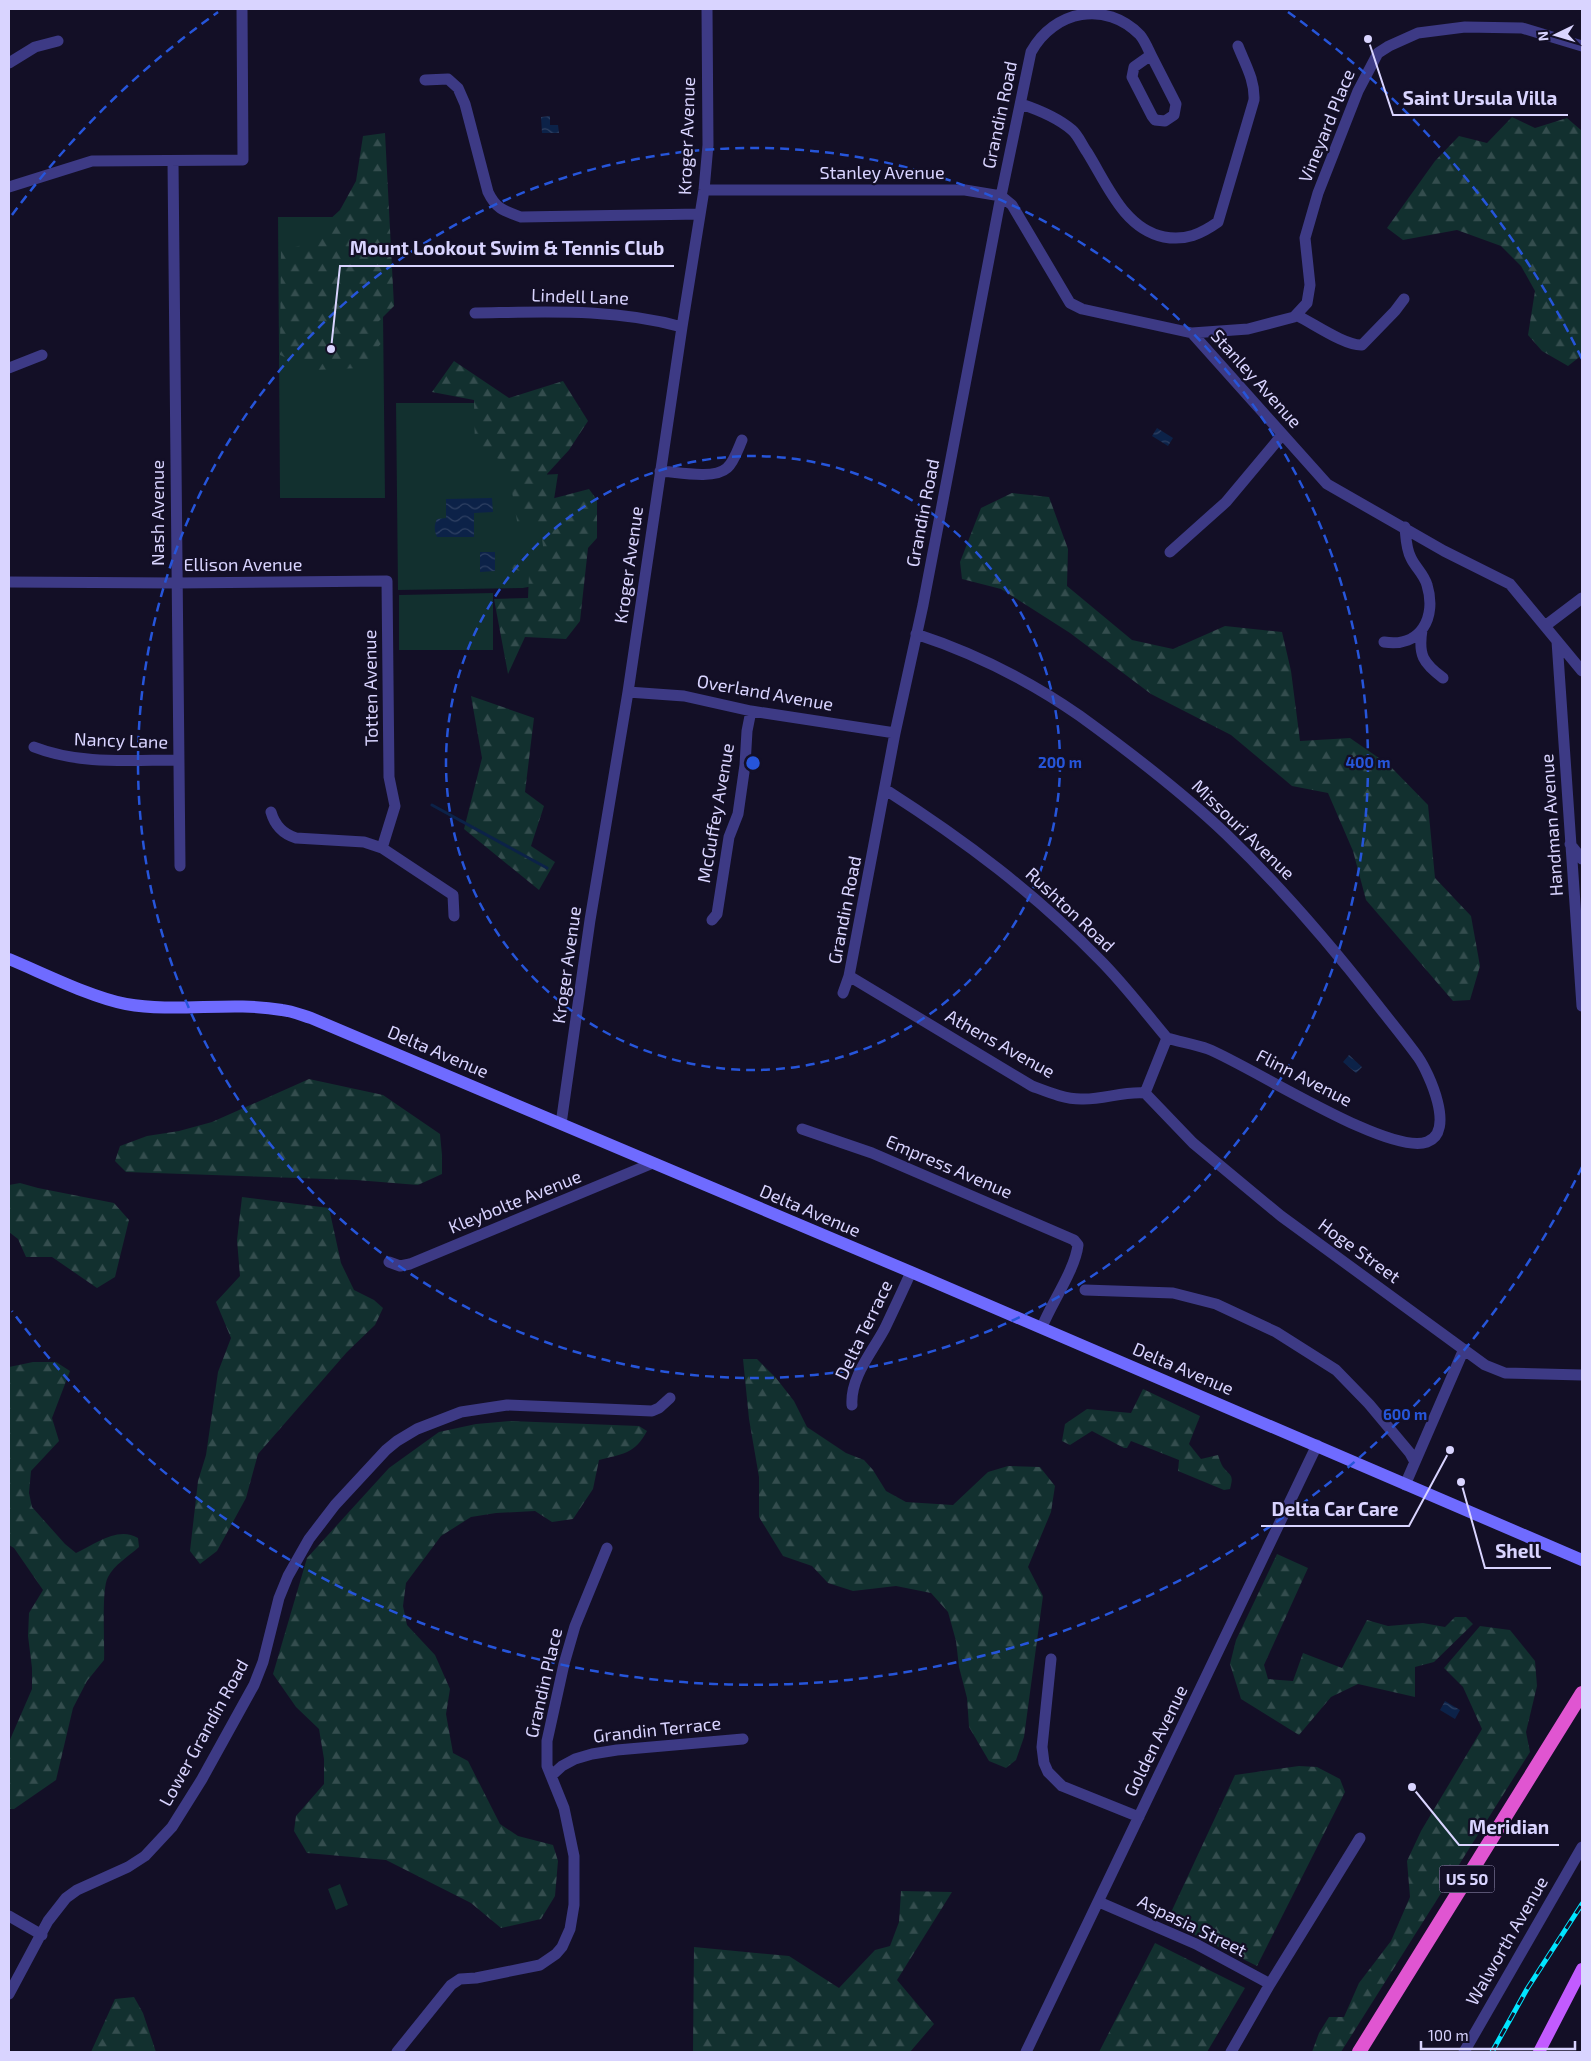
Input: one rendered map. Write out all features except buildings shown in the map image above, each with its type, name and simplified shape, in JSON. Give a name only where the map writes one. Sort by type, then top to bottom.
[{"type":"highway","name":"US 50","points":[[1359,2052],[1582,1693]]},
{"type":"main road","name":"Delta Avenue","points":[[9,959],[87,992],[125,1004],[256,1007],[283,1010],[311,1018],[1042,1327],[1582,1560]]},
{"type":"main road","points":[[1539,2052],[1582,1968]]},
{"type":"street","points":[[9,187],[92,162],[243,160],[242,9]]},
{"type":"street","name":"Kroger Avenue","points":[[562,1124],[590,920],[628,692],[704,190],[708,145],[707,9]]},
{"type":"street","name":"Grandin Road","points":[[843,994],[850,976],[886,790],[895,733],[924,605],[1001,196],[1032,52],[1038,40],[1058,22],[1080,14],[1095,13],[1110,15],[1131,27],[1141,37],[1151,56]]},
{"type":"street","name":"Vineyard Place","points":[[1296,314],[1307,303],[1310,285],[1306,238],[1318,193],[1358,91],[1378,53],[1418,33],[1465,27],[1522,28],[1582,46]]},
{"type":"street","points":[[9,64],[35,48],[58,41]]},
{"type":"street","points":[[1021,104],[1041,111],[1073,131],[1124,212],[1141,228],[1155,235],[1172,238],[1196,236],[1218,222],[1254,100],[1252,78],[1238,46]]},
{"type":"street","points":[[1151,56],[1176,104],[1174,115],[1165,121],[1155,120],[1152,116],[1132,77],[1134,67],[1151,56]]},
{"type":"street","points":[[425,80],[448,80],[458,88],[465,104],[488,192],[494,204],[504,211],[522,217],[700,214]]},
{"type":"street","name":"Nash Avenue","points":[[173,161],[180,866]]},
{"type":"street","name":"Stanley Avenue","points":[[704,190],[966,190],[1001,196],[1012,204],[1070,302],[1082,309],[1192,333],[1327,484],[1444,551],[1510,584],[1582,671]]},
{"type":"street","points":[[1192,333],[1248,329],[1294,317],[1296,314],[1343,339],[1356,345],[1362,345],[1404,299]]},
{"type":"street","name":"Lindell Lane","points":[[475,313],[591,312],[635,316],[682,327]]},
{"type":"street","points":[[9,368],[42,355]]},
{"type":"street","points":[[1170,552],[1226,502],[1282,435]]},
{"type":"street","points":[[660,471],[712,475],[720,473],[731,463],[742,440]]},
{"type":"street","points":[[1405,527],[1406,548],[1426,583],[1430,598],[1428,617],[1422,630],[1420,646],[1422,655],[1434,671],[1443,678]]},
{"type":"street","name":"Ellison Avenue","points":[[9,582],[387,581]]},
{"type":"street","name":"Totten Avenue","points":[[382,848],[395,806],[389,777],[387,581]]},
{"type":"street","points":[[1545,626],[1582,598]]},
{"type":"street","points":[[1384,642],[1392,644],[1409,641],[1422,630]]},
{"type":"street","name":"Missouri Avenue","points":[[916,634],[965,652],[1004,670],[1070,710],[1143,763],[1226,834],[1312,924],[1419,1059],[1433,1086],[1440,1113],[1440,1126],[1437,1133],[1427,1142]]},
{"type":"street","name":"Handman Avenue","points":[[1557,641],[1582,1006]]},
{"type":"street","name":"Overland Avenue","points":[[628,692],[684,696],[751,711],[895,733]]},
{"type":"street","name":"McGuffey Avenue","points":[[712,920],[717,914],[729,836],[738,814],[746,765],[747,731],[751,711]]},
{"type":"street","name":"Nancy Lane","points":[[34,746],[66,757],[86,759],[178,760]]},
{"type":"street","name":"Rushton Road","points":[[886,790],[974,848],[1032,896],[1101,961],[1167,1038]]},
{"type":"street","points":[[271,812],[282,832],[296,838],[364,842],[382,848],[453,895],[454,916]]},
{"type":"street","points":[[1570,844],[1582,859]]},
{"type":"street","name":"Athens Avenue","points":[[850,976],[1032,1086],[1064,1098],[1083,1099],[1134,1092],[1145,1093]]},
{"type":"street","points":[[1145,1093],[1167,1038]]},
{"type":"street","name":"Flinn Avenue","points":[[1167,1038],[1207,1049],[1336,1115],[1386,1137],[1416,1144],[1427,1142]]},
{"type":"street","name":"Hoge Street","points":[[1145,1093],[1193,1143],[1268,1205],[1485,1365],[1505,1373],[1582,1375]]},
{"type":"street","name":"Empress Avenue","points":[[802,1129],[872,1153],[1069,1236],[1078,1245],[1077,1257],[1050,1307],[1042,1327]]},
{"type":"street","name":"Kleybolte Avenue","points":[[390,1262],[400,1266],[410,1264],[653,1163]]},
{"type":"street","name":"Delta Terrace","points":[[852,1405],[852,1394],[860,1372],[884,1330],[911,1272]]},
{"type":"street","points":[[1085,1290],[1173,1293],[1216,1304],[1276,1332],[1336,1370],[1369,1404],[1410,1452],[1415,1462]]},
{"type":"street","points":[[1405,1485],[1464,1349]]},
{"type":"street","name":"Lower Grandin Road","points":[[9,1994],[52,1915],[66,1898],[78,1890],[128,1867],[159,1842],[172,1828],[254,1686],[267,1648],[279,1598],[299,1555],[335,1505],[360,1477],[397,1441],[438,1419],[484,1407],[508,1405],[652,1411],[659,1408],[670,1398]]},
{"type":"street","name":"Golden Avenue","points":[[1026,2052],[1316,1445]]},
{"type":"street","name":"Grandin Place","points":[[397,2052],[453,1983],[468,1978],[540,1965],[556,1954],[568,1939],[574,1905],[574,1856],[564,1808],[550,1776],[546,1755],[546,1741],[564,1664],[578,1618],[607,1548]]},
{"type":"street","points":[[1051,1659],[1042,1748],[1048,1772],[1062,1786],[1139,1817]]},
{"type":"street","name":"Grandin Terrace","points":[[550,1776],[562,1766],[575,1759],[595,1754],[617,1750],[744,1738]]},
{"type":"street","points":[[1232,2052],[1270,1984],[1360,1838]]},
{"type":"street","name":"Walworth Avenue","points":[[1464,2052],[1582,1847]]},
{"type":"street","name":"Aspasia Street","points":[[1099,1902],[1196,1944],[1270,1984]]},
{"type":"street","points":[[9,1916],[42,1934]]},
{"type":"green space","points":[[1512,117],[1535,128],[1567,118],[1582,131],[1582,355],[1568,366],[1542,351],[1528,335],[1535,291],[1521,266],[1501,246],[1457,230],[1403,240],[1387,228],[1435,161],[1459,136],[1487,143]]},
{"type":"green space","points":[[385,133],[394,306],[378,322],[383,341],[361,368],[313,370],[280,355],[281,251],[302,245],[340,210],[356,181],[363,136]]},
{"type":"green space","points":[[278,217],[382,217],[385,498],[280,498]]},
{"type":"green space","points":[[454,361],[509,398],[563,381],[588,421],[569,450],[547,474],[551,499],[589,489],[597,500],[597,538],[588,548],[580,621],[566,639],[525,637],[508,674],[494,599],[528,598],[529,574],[504,566],[545,560],[540,525],[518,527],[507,462],[475,450],[474,400],[432,392]]},
{"type":"green space","points":[[396,403],[490,403],[538,475],[558,474],[554,500],[588,518],[579,577],[523,588],[398,590]]},
{"type":"green space","points":[[1012,493],[1049,497],[1068,549],[1067,586],[1132,640],[1173,649],[1225,626],[1282,632],[1291,671],[1300,741],[1350,738],[1389,765],[1428,805],[1435,878],[1471,916],[1480,966],[1470,1000],[1453,1001],[1366,900],[1353,851],[1328,793],[1292,786],[1231,735],[1151,694],[1070,633],[1001,589],[962,579],[960,562],[981,508]]},
{"type":"green space","points":[[493,593],[493,650],[399,650],[399,595]]},
{"type":"green space","points":[[471,696],[534,718],[525,792],[544,806],[531,846],[555,862],[539,890],[464,829],[482,758]]},
{"type":"green space","points":[[309,1079],[383,1095],[440,1134],[442,1174],[418,1185],[356,1180],[126,1172],[115,1161],[120,1146],[147,1136],[179,1131],[212,1122]]},
{"type":"green space","points":[[20,1183],[114,1203],[129,1220],[115,1277],[97,1288],[52,1257],[26,1257],[18,1239],[9,1232],[9,1185]]},
{"type":"green space","points":[[242,1197],[329,1208],[341,1263],[354,1290],[374,1300],[383,1308],[375,1325],[347,1352],[258,1454],[246,1498],[217,1551],[200,1564],[190,1551],[198,1481],[206,1455],[218,1372],[231,1338],[216,1302],[240,1276],[237,1240]]},
{"type":"green space","points":[[743,1359],[757,1359],[776,1378],[794,1401],[807,1427],[846,1453],[864,1460],[873,1470],[886,1491],[906,1502],[953,1505],[988,1472],[1008,1466],[1040,1467],[1055,1486],[1051,1512],[1028,1567],[1043,1596],[1024,1737],[1016,1760],[1006,1768],[989,1761],[969,1727],[967,1698],[959,1667],[956,1641],[948,1612],[931,1593],[896,1586],[853,1591],[828,1583],[812,1566],[783,1556],[759,1517],[759,1477],[749,1419]]},
{"type":"green space","points":[[33,1362],[56,1362],[70,1371],[52,1418],[59,1441],[31,1471],[29,1493],[32,1507],[65,1544],[76,1553],[99,1541],[123,1534],[138,1538],[139,1547],[118,1565],[108,1577],[104,1604],[104,1660],[87,1681],[73,1708],[56,1780],[14,1809],[9,1809],[9,1742],[32,1689],[32,1668],[28,1636],[29,1613],[43,1590],[14,1548],[9,1545],[9,1367]]},
{"type":"green space","points":[[1143,1389],[1200,1416],[1189,1444],[1201,1459],[1218,1455],[1223,1467],[1231,1476],[1230,1489],[1224,1490],[1178,1471],[1179,1460],[1131,1441],[1127,1448],[1124,1448],[1092,1431],[1070,1445],[1062,1441],[1065,1424],[1087,1409],[1131,1413]]},
{"type":"green space","points":[[510,1421],[639,1426],[647,1431],[633,1449],[599,1460],[593,1489],[573,1519],[552,1522],[535,1511],[496,1513],[471,1517],[441,1536],[406,1583],[403,1606],[407,1625],[435,1655],[450,1689],[446,1714],[453,1753],[468,1761],[500,1824],[518,1836],[553,1845],[558,1861],[555,1896],[541,1919],[501,1928],[471,1903],[386,1860],[307,1853],[294,1831],[296,1816],[324,1784],[324,1759],[319,1729],[296,1707],[273,1674],[307,1558],[389,1468],[439,1432],[476,1424]]},
{"type":"green space","points":[[1277,1554],[1308,1568],[1264,1665],[1268,1679],[1293,1681],[1303,1653],[1342,1668],[1367,1620],[1388,1626],[1423,1623],[1445,1627],[1455,1617],[1466,1617],[1473,1624],[1434,1662],[1415,1667],[1415,1697],[1358,1684],[1331,1697],[1299,1735],[1241,1699],[1230,1664],[1236,1640]]},
{"type":"green space","points":[[1480,1626],[1510,1630],[1535,1661],[1537,1686],[1526,1732],[1530,1752],[1341,2052],[1312,2052],[1319,2033],[1329,2017],[1344,2017],[1359,1983],[1391,1941],[1410,1897],[1407,1861],[1421,1831],[1482,1729],[1463,1687],[1444,1668]]},
{"type":"green space","points":[[1299,1766],[1317,1767],[1340,1779],[1345,1792],[1257,1966],[1167,1921],[1235,1775]]},
{"type":"green space","points":[[340,1884],[348,1905],[336,1910],[328,1889]]},
{"type":"green space","points":[[901,1891],[952,1892],[897,1980],[934,2024],[910,2052],[693,2052],[694,1947],[789,1956],[839,1988],[875,1950],[890,1946],[899,1922]]},
{"type":"green space","points":[[1155,1943],[1245,1988],[1207,2052],[1099,2052]]},
{"type":"green space","points":[[134,1997],[143,2013],[156,2052],[91,2052],[115,1999]]},
{"type":"water","points":[[550,116],[550,125],[558,125],[559,133],[542,133],[541,117]]},
{"type":"water","points":[[1157,428],[1173,438],[1168,446],[1152,436]]},
{"type":"water","points":[[492,498],[493,512],[474,513],[474,537],[437,537],[435,524],[437,519],[446,518],[446,499]]},
{"type":"water","points":[[480,552],[495,552],[495,571],[480,572]]},
{"type":"water","points":[[1349,1055],[1362,1067],[1356,1073],[1343,1062]]},
{"type":"water","points":[[1445,1701],[1460,1710],[1455,1719],[1440,1710]]},
{"type":"waterway","points":[[432,805],[547,868]]},
{"type":"railway","points":[[1492,2052],[1527,1989],[1582,1904]]},
{"type":"place","name":"Saint Ursula Villa","points":[[1368,39]]},
{"type":"place","name":"Mount Lookout Swim & Tennis Club","points":[[331,349]]},
{"type":"place","name":"Delta Car Care","points":[[1450,1450]]},
{"type":"place","name":"Shell","points":[[1461,1482]]},
{"type":"place","name":"Meridian","points":[[1412,1787]]}]
